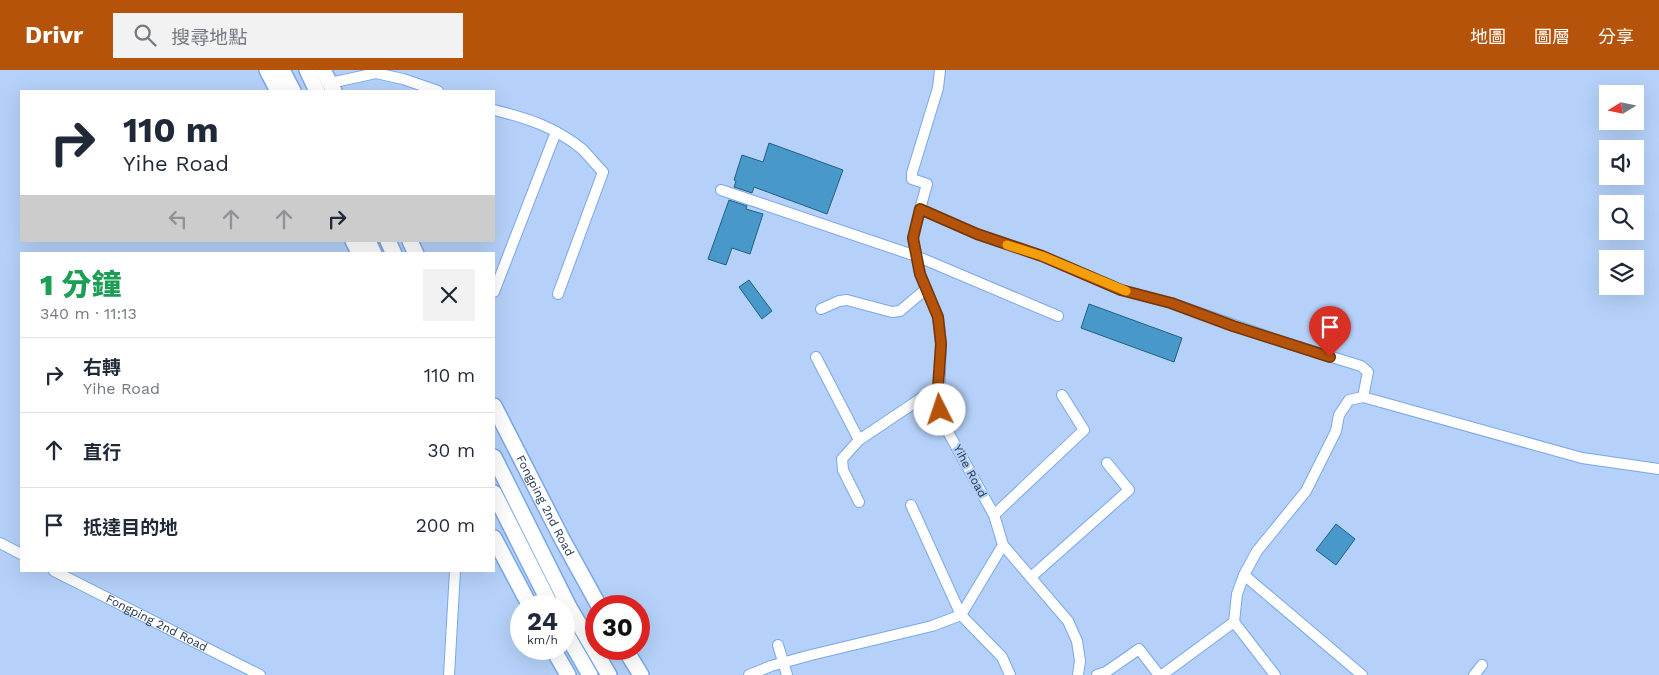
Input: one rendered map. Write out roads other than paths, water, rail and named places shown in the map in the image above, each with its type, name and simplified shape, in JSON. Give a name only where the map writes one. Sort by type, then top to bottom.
[{"type":"main road","points":[[267,70],[277,90]]},
{"type":"main road","points":[[282,70],[292,90]]},
{"type":"main road","points":[[307,70],[317,90]]},
{"type":"main road","name":"Fongping 2nd Road","points":[[495,408],[593,595]]},
{"type":"main road","points":[[495,459],[569,607],[610,675]]},
{"type":"main road","points":[[495,495],[545,595]]},
{"type":"main road","points":[[495,540],[524,595]]},
{"type":"main road","points":[[575,649],[590,675]]},
{"type":"main road","points":[[560,660],[568,675]]},
{"type":"main road","points":[[632,660],[641,675]]},
{"type":"street","name":"Yihe Road","points":[[940,70],[938,88],[912,173],[912,179],[927,184],[913,238],[920,274],[938,317],[941,344],[938,387],[942,421],[994,515],[1003,545],[1068,621],[1077,641],[1080,661],[1078,675]]},
{"type":"street","points":[[329,81],[376,73],[403,79],[435,90]]},
{"type":"street","points":[[495,110],[529,119],[556,132],[582,150],[603,172],[558,294]]},
{"type":"street","points":[[495,289],[556,132]]},
{"type":"street","points":[[720,190],[916,256],[1058,316]]},
{"type":"street","points":[[920,209],[969,231],[1005,245],[1042,256],[1121,290],[1171,303],[1280,341],[1361,366],[1368,372],[1363,397]]},
{"type":"street","points":[[821,309],[839,301],[847,300],[892,312],[900,311],[926,289]]},
{"type":"street","points":[[816,357],[859,440]]},
{"type":"street","points":[[859,502],[841,465],[842,459],[859,440],[938,387]]},
{"type":"street","points":[[994,515],[1084,430],[1062,395]]},
{"type":"street","points":[[1276,675],[1234,622],[1237,594],[1244,575],[1257,551],[1306,491],[1336,431],[1340,415],[1349,400],[1363,397],[1582,458],[1659,469]]},
{"type":"street","points":[[1031,577],[1129,490],[1107,463]]},
{"type":"street","points":[[911,505],[961,615],[1002,657],[1010,675]]},
{"type":"street","points":[[0,543],[20,553]]},
{"type":"street","points":[[749,675],[783,663],[862,641],[932,626],[961,615],[1003,545]]},
{"type":"street","name":"Fongping 2nd Road","points":[[56,572],[260,675]]},
{"type":"street","points":[[449,675],[455,572]]},
{"type":"street","points":[[1244,575],[1362,675]]},
{"type":"street","points":[[1097,675],[1106,672],[1140,649],[1161,675],[1234,622]]},
{"type":"street","points":[[778,645],[787,675]]},
{"type":"street","points":[[1474,675],[1482,665]]}]
